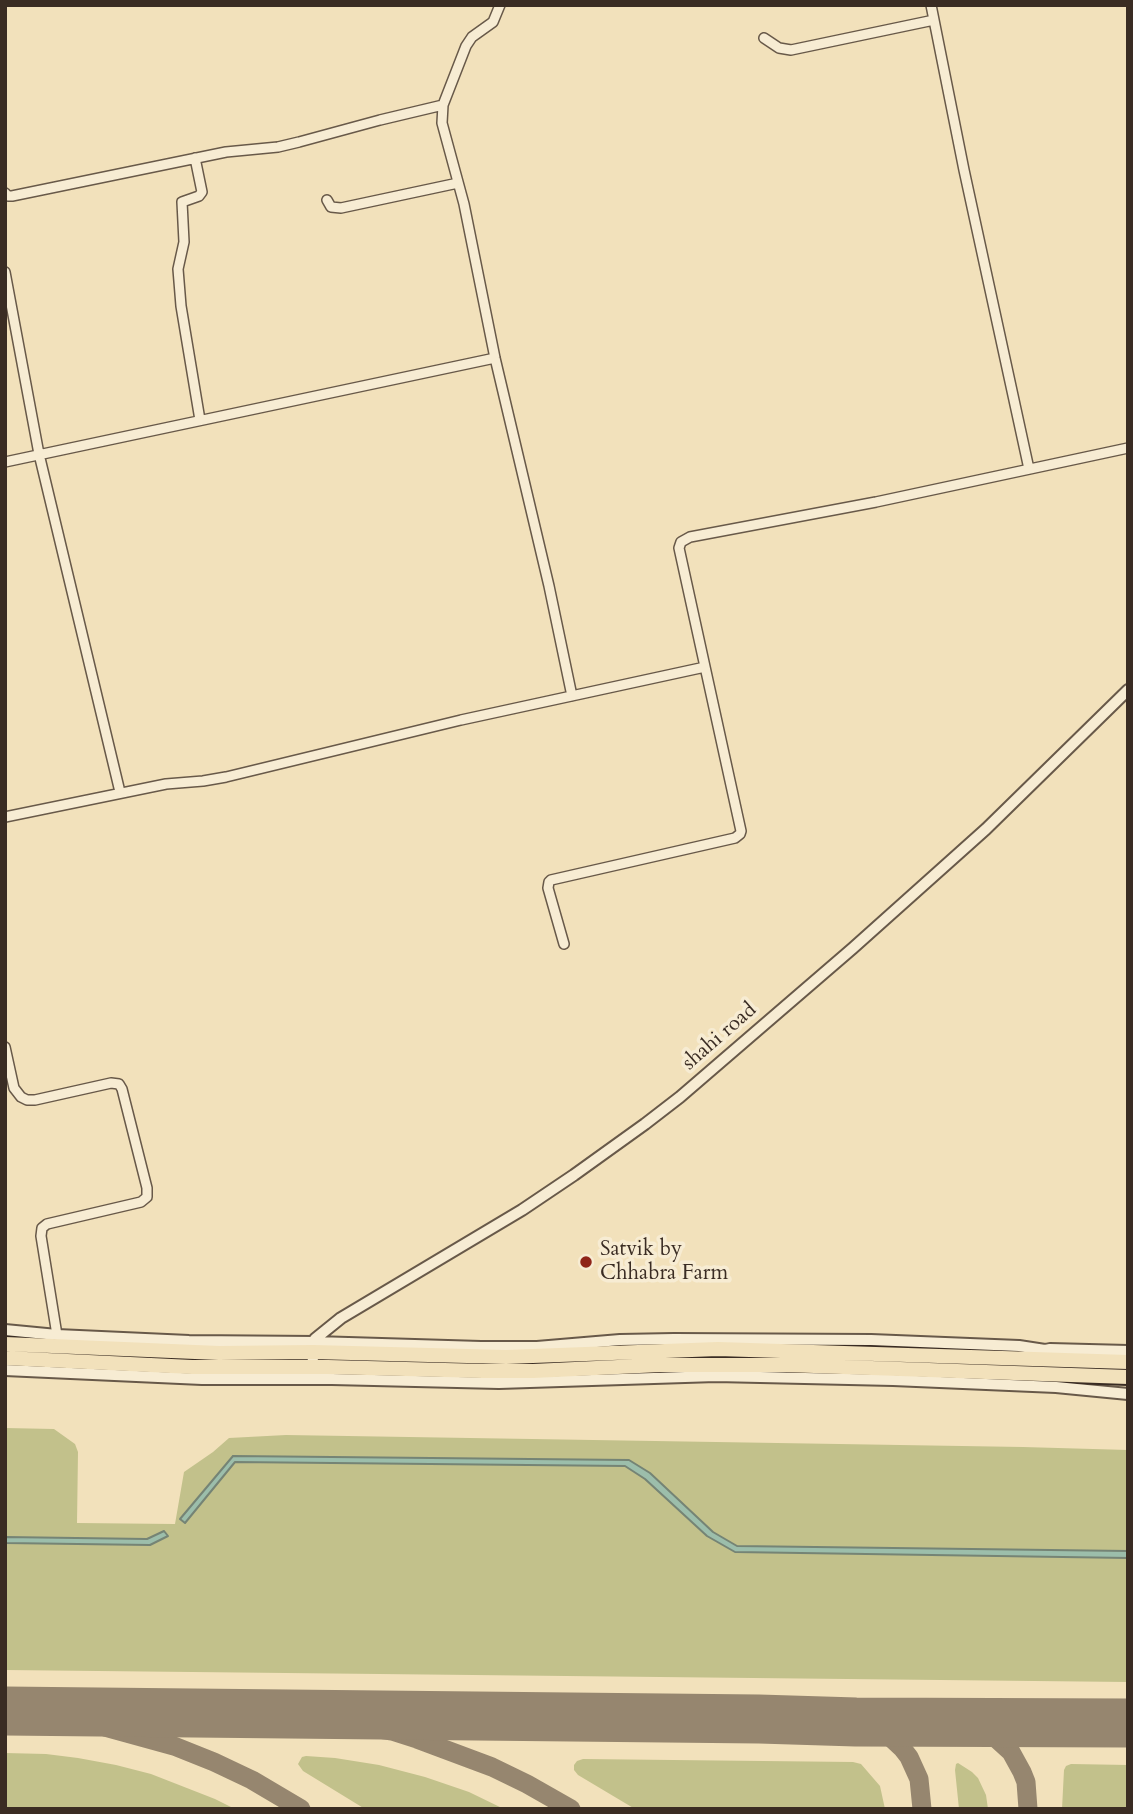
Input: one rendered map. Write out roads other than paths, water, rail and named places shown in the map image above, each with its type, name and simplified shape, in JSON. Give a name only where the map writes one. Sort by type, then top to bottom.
[{"type":"highway","points":[[5,1344],[219,1353],[506,1357],[718,1349],[1044,1355],[1128,1362]]},
{"type":"highway","points":[[5,1358],[192,1367],[313,1353],[508,1371],[660,1365],[786,1365],[1128,1377]]},
{"type":"street","points":[[500,5],[493,22],[472,37],[466,46],[443,105],[442,122],[458,183],[572,696]]},
{"type":"street","points":[[931,5],[1029,469]]},
{"type":"street","points":[[764,38],[779,48],[790,50],[934,20]]},
{"type":"street","points":[[5,193],[12,196],[226,152],[299,142],[443,105]]},
{"type":"street","points":[[195,158],[202,192],[200,196],[182,202],[184,242],[178,270],[181,306],[200,420]]},
{"type":"street","points":[[327,200],[331,207],[341,208],[458,183]]},
{"type":"street","points":[[5,272],[39,454],[120,792]]},
{"type":"street","points":[[5,461],[495,358]]},
{"type":"street","points":[[564,944],[548,888],[551,880],[735,838],[740,834],[741,826],[679,548],[683,539],[876,502],[1128,448]]},
{"type":"street","points":[[5,817],[166,783],[226,777],[424,729],[705,667]]},
{"type":"street","name":"shahi road","points":[[313,1353],[317,1336],[341,1318],[522,1210],[680,1097],[986,829],[1128,690]]},
{"type":"street","points":[[5,1047],[14,1088],[27,1100],[111,1083],[119,1084],[147,1188],[146,1198],[141,1202],[47,1224],[42,1228],[41,1237],[57,1335]]},
{"type":"street","points":[[5,1330],[188,1341],[313,1353]]},
{"type":"street","points":[[1044,1355],[1128,1351]]},
{"type":"street","points":[[5,1370],[192,1379],[499,1383],[716,1376],[1056,1387],[1128,1394]]},
{"type":"tunnel","points":[[598,1347],[651,1344]]},
{"type":"tunnel","points":[[836,1344],[1001,1351]]},
{"type":"tunnel","points":[[765,1372],[815,1373]]},
{"type":"place","name":"Satvik by Chhabra Farm","points":[[586,1262]]}]
